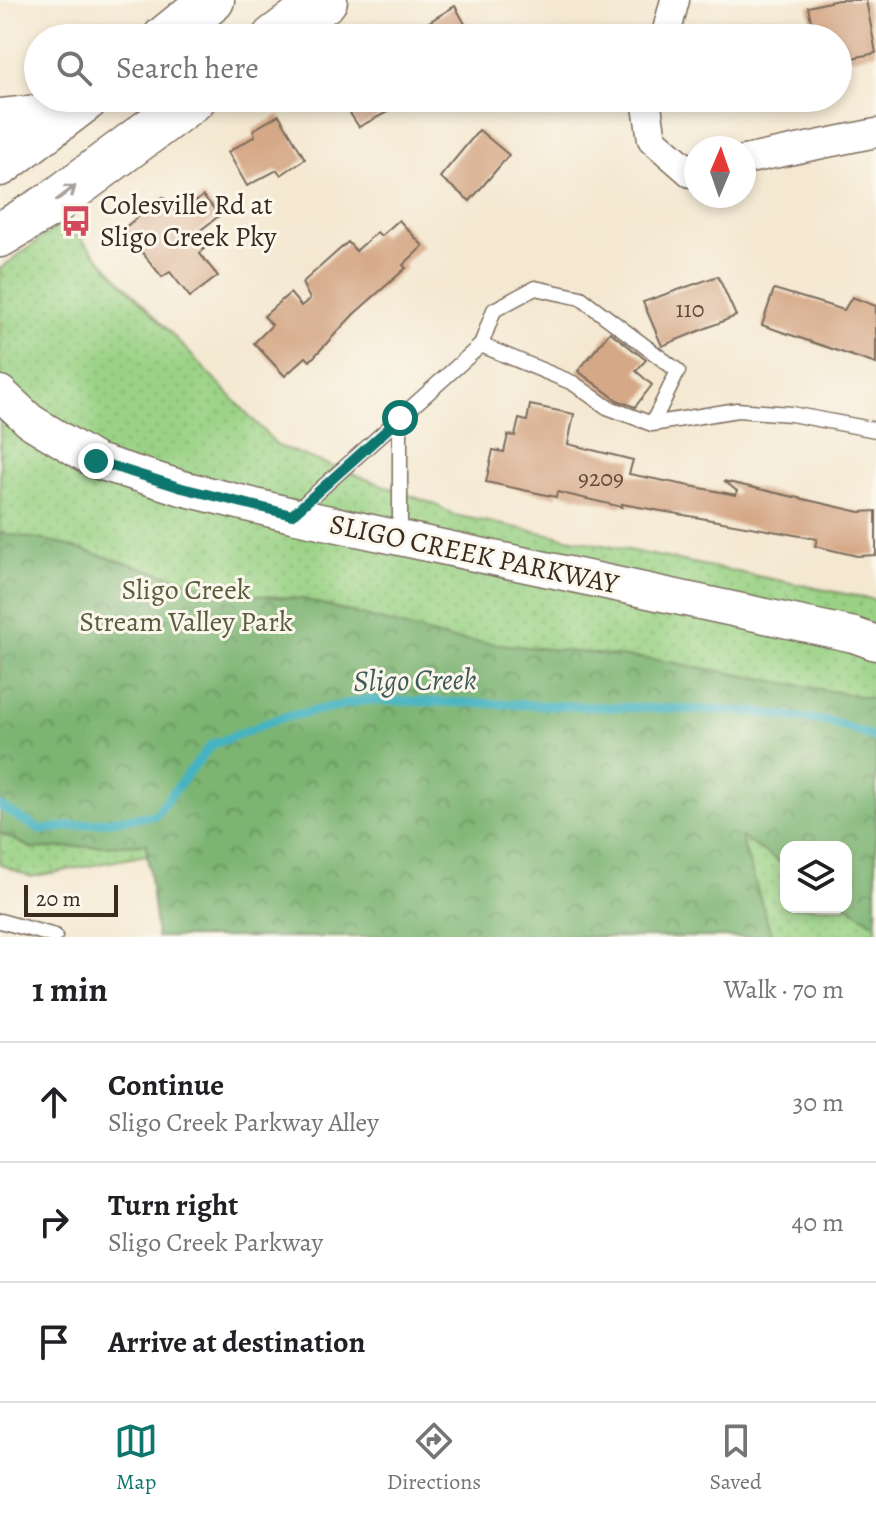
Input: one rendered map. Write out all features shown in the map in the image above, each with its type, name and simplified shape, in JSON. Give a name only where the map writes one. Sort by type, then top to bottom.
[{"type":"highway","points":[[182,24],[212,0]]},
{"type":"highway","points":[[293,24],[325,0]]},
{"type":"highway","points":[[0,121],[46,112]]},
{"type":"highway","points":[[0,164],[69,112]]},
{"type":"highway","points":[[0,235],[53,203],[175,112]]},
{"type":"street","points":[[669,24],[675,0]]},
{"type":"street","points":[[648,112],[652,139],[684,167]]},
{"type":"street","points":[[756,158],[876,133]]},
{"type":"street","name":"SLIGO CREEK PARKWAY","points":[[0,393],[30,421],[96,461],[182,488],[292,515],[854,635],[876,643]]},
{"type":"lane","points":[[292,515],[481,345],[494,310],[535,288],[581,298],[678,371],[652,424]]},
{"type":"lane","points":[[481,345],[573,383],[607,407],[652,424],[737,410],[791,414],[876,430]]},
{"type":"lane","points":[[400,418],[400,538]]},
{"type":"lane","points":[[0,921],[55,936]]},
{"type":"green space","name":"Sligo Creek Stream Valley Park","points":[[64,221],[278,446],[436,505],[454,515],[876,600],[876,937],[528,937],[294,827],[31,877],[0,864],[0,269]]},
{"type":"green space","points":[[0,533],[55,542],[228,593],[303,599],[450,639],[658,660],[876,699],[876,925],[852,909],[852,841],[780,841],[780,862],[741,837],[772,937],[157,937],[146,844],[33,849],[0,833]]},
{"type":"building","points":[[838,0],[866,0],[876,53],[852,58],[852,24],[812,24],[808,7]]},
{"type":"building","points":[[455,6],[465,24],[426,24]]},
{"type":"building","points":[[349,112],[387,112],[359,127]]},
{"type":"building","points":[[279,115],[305,159],[281,175],[277,170],[247,186],[228,152],[255,136],[253,130]]},
{"type":"building","points":[[479,130],[509,155],[470,201],[440,177]]},
{"type":"building","points":[[203,196],[220,215],[193,236],[204,249],[200,254],[218,276],[190,297],[170,272],[162,277],[123,229],[163,197],[178,215]]},
{"type":"building","points":[[399,220],[423,246],[403,265],[406,268],[354,314],[310,361],[306,357],[285,376],[254,343],[272,325],[264,316],[290,293],[301,306],[310,299],[302,283],[348,242],[356,251],[377,232],[381,236]]},
{"type":"building","points":[[718,276],[736,316],[662,346],[643,302]]},
{"type":"building","points":[[774,289],[844,310],[852,297],[876,306],[876,364],[762,325]]},
{"type":"building","points":[[610,332],[646,360],[636,371],[652,385],[635,407],[617,400],[578,371]]},
{"type":"building","points":[[530,405],[574,414],[568,444],[633,460],[629,474],[736,495],[737,491],[724,481],[860,512],[876,511],[876,555],[857,556],[815,546],[817,539],[622,504],[622,507],[557,492],[556,497],[486,482],[493,450],[504,452],[508,435],[515,436],[519,419],[527,421]]},
{"type":"waterway","name":"Sligo Creek","points":[[0,806],[41,830],[155,815],[211,745],[280,718],[366,700],[743,711],[832,722],[876,738]]},
{"type":"place","name":"Colesville Rd at Sligo Creek Pky","points":[[76,221]]},
{"type":"route","points":[[96,461],[182,488],[292,515],[400,418]]}]
